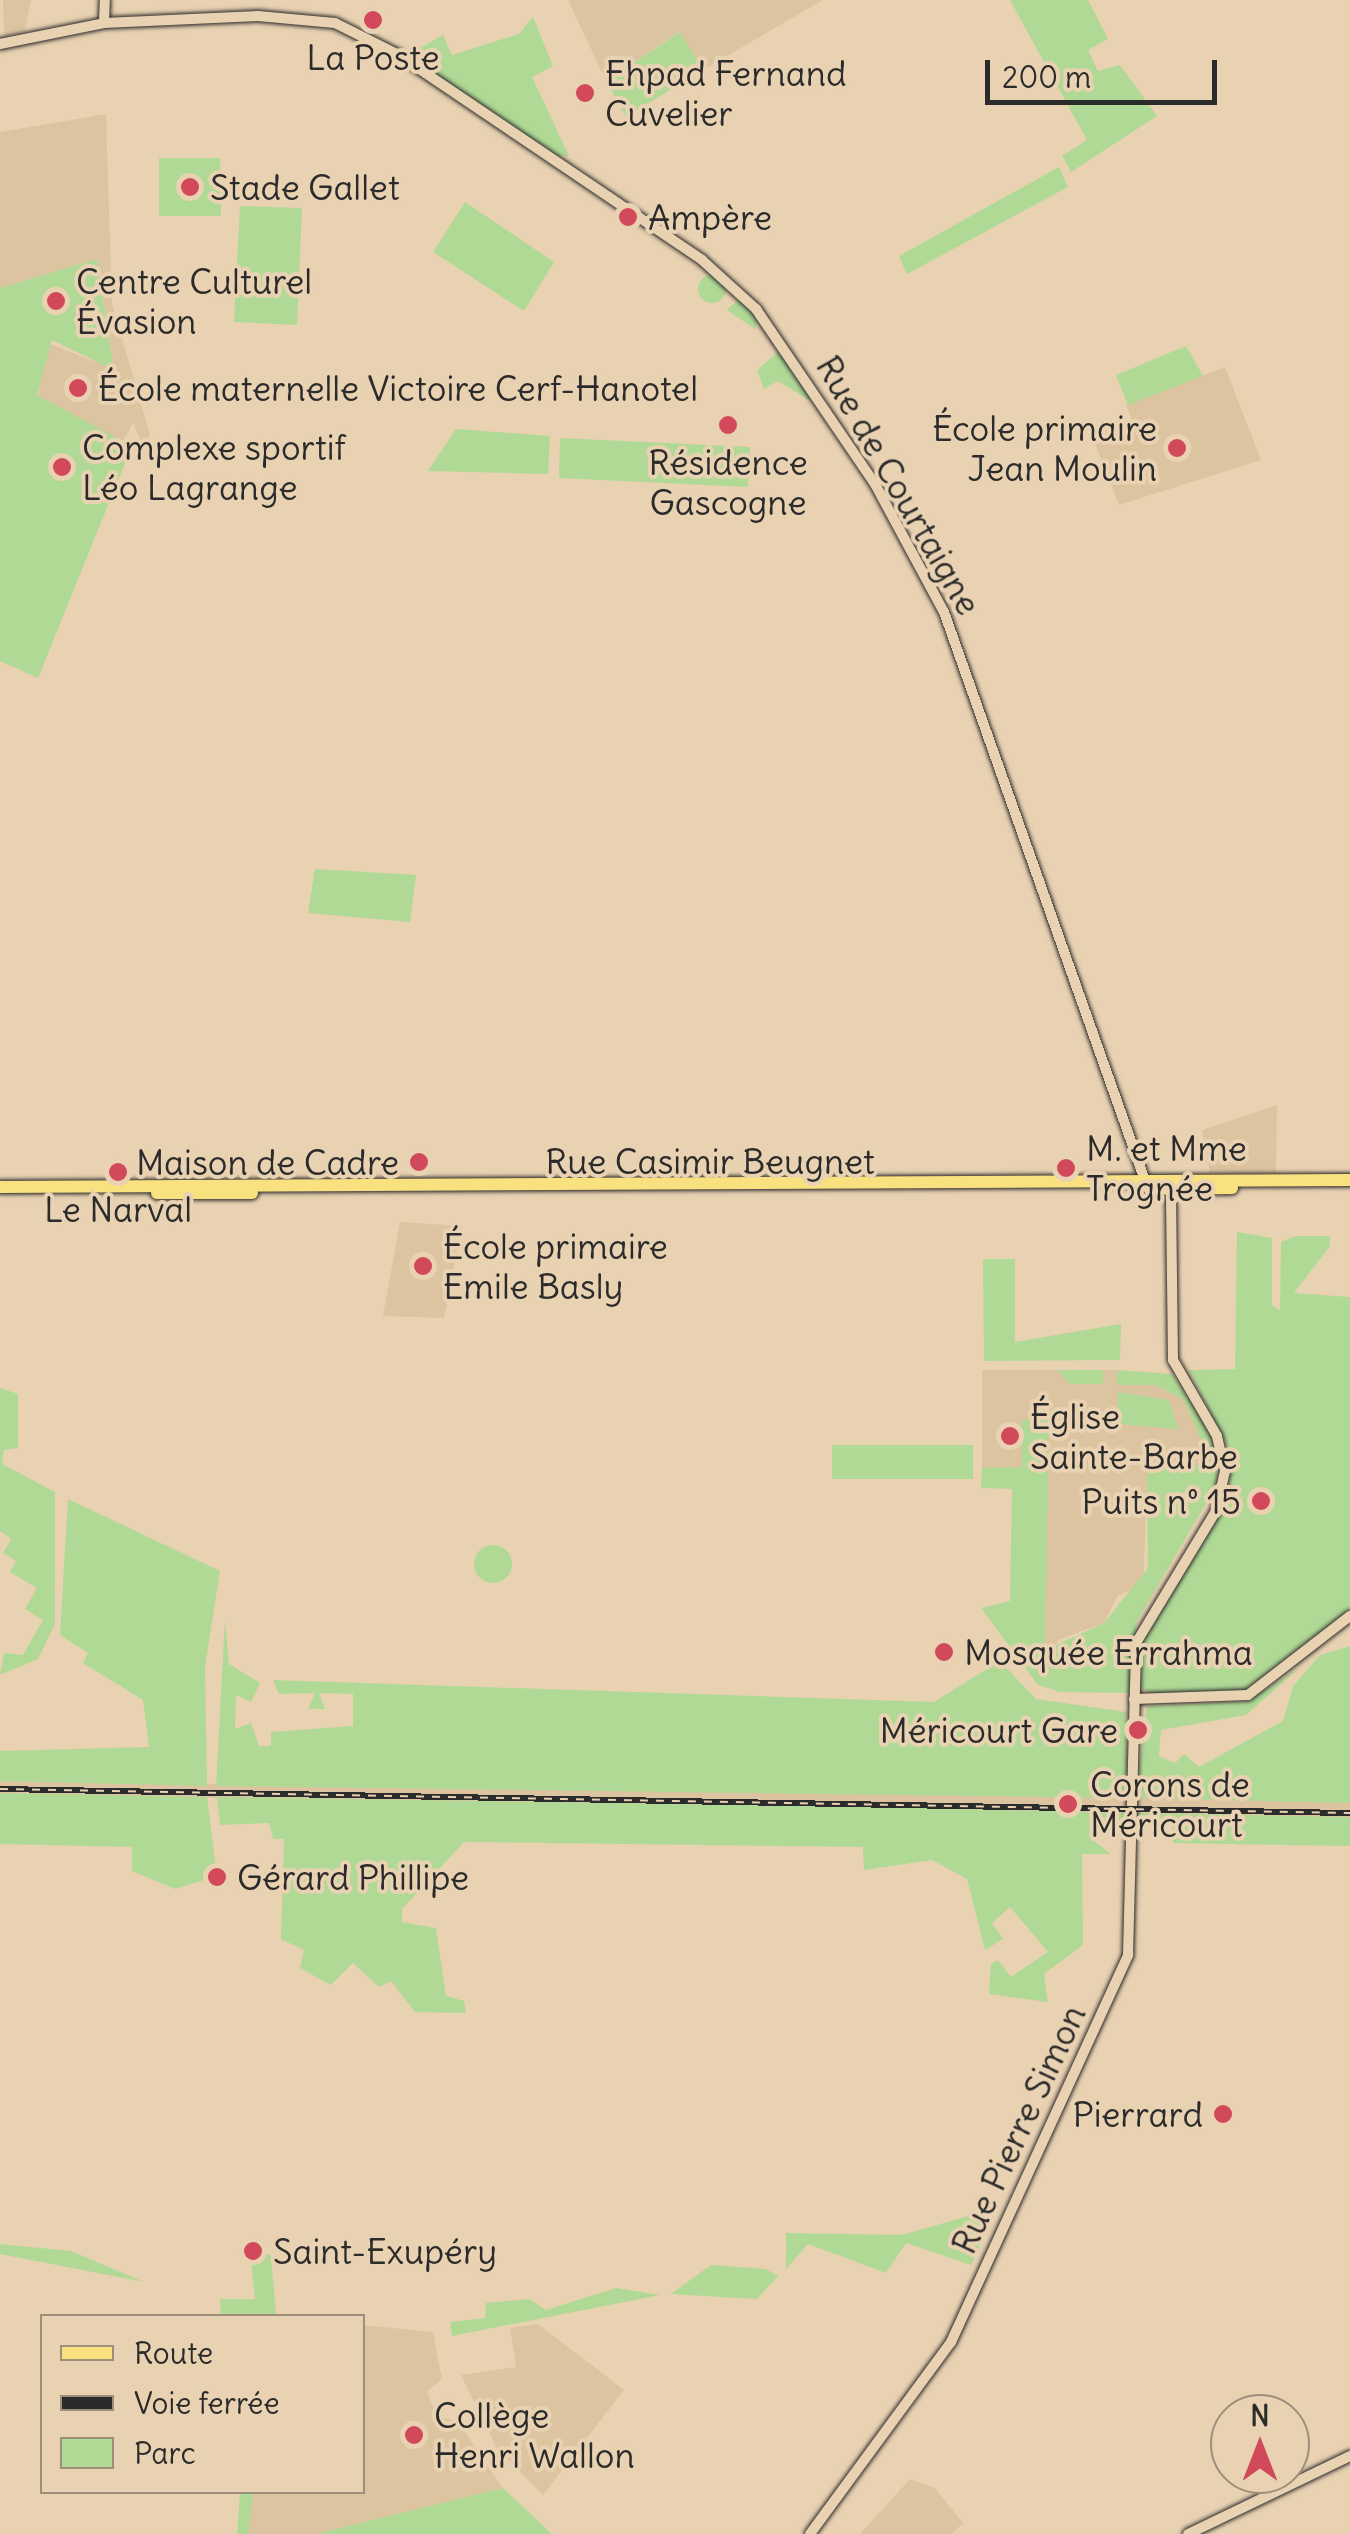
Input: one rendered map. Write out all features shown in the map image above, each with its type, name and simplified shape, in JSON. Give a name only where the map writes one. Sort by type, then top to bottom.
[{"type":"main road","points":[[1148,1185],[1350,1180]]},
{"type":"main road","name":"Rue Casimir Beugnet","points":[[200,1189],[504,1184],[1148,1185]]},
{"type":"main road","name":"Rue Casimir Beugnet","points":[[200,1189],[1148,1185]]},
{"type":"main road","points":[[1171,1185],[1350,1188]]},
{"type":"main road","points":[[0,1187],[200,1189]]},
{"type":"main road","points":[[0,1195],[200,1189]]},
{"type":"street","points":[[104,0],[108,23]]},
{"type":"street","name":"Rue de Courtaigne","points":[[0,44],[108,23],[308,20],[386,49],[702,260],[782,339],[906,540],[971,673],[1148,1185]]},
{"type":"street","name":"Rue Pierre Simon","points":[[810,2534],[950,2342],[1128,1955],[1138,1632],[1224,1487],[1222,1448],[1175,1366],[1171,1185]]},
{"type":"street","points":[[1134,1699],[1248,1696],[1350,1616]]},
{"type":"street","points":[[1188,2534],[1350,2456]]},
{"type":"shaded area","points":[[3,0],[31,0],[25,31],[4,36]]},
{"type":"shaded area","points":[[568,0],[823,0],[703,70],[679,32],[606,81]]},
{"type":"shaded area","points":[[106,114],[112,304],[150,435],[144,448],[133,423],[123,441],[38,400],[45,342],[114,369],[97,259],[0,288],[0,132]]},
{"type":"shaded area","name":"École primaire Jean Moulin","points":[[1225,367],[1261,460],[1119,505],[1092,436],[1132,420],[1126,405]]},
{"type":"shaded area","points":[[1277,1105],[1276,1173],[1210,1173],[1202,1130]]},
{"type":"shaded area","name":"École primaire Emile Basly","points":[[400,1222],[462,1226],[444,1318],[383,1316]]},
{"type":"shaded area","points":[[982,1370],[1117,1370],[1118,1385],[1155,1385],[1183,1399],[1210,1444],[1212,1464],[1148,1466],[1143,1585],[1118,1595],[1104,1623],[1058,1640],[1053,1650],[1045,1651],[1022,1468],[982,1468]]},
{"type":"shaded area","points":[[0,1781],[1062,1795],[1350,1803],[1350,1817],[94,1796],[0,1793]]},
{"type":"shaded area","points":[[538,2324],[624,2390],[543,2495],[496,2447],[461,2375],[516,2367],[510,2328]]},
{"type":"shaded area","name":"Collège Henri Wallon","points":[[365,2325],[433,2332],[442,2379],[427,2392],[437,2416],[458,2422],[503,2488],[316,2534],[248,2534],[253,2494],[365,2494]]},
{"type":"shaded area","points":[[910,2479],[935,2488],[963,2523],[952,2534],[860,2534]]},
{"type":"green space","points":[[1010,0],[1088,0],[1108,39],[1088,50],[1098,71],[1120,65],[1157,116],[1071,172],[1062,156],[1087,140]]},
{"type":"green space","points":[[533,17],[553,66],[532,77],[569,156],[553,155],[408,55],[443,35],[452,55],[519,34]]},
{"type":"green space","points":[[680,32],[703,70],[626,117],[606,81]]},
{"type":"green space","name":"Stade Gallet","points":[[159,158],[220,158],[221,216],[159,216]]},
{"type":"green space","points":[[1059,167],[1068,187],[907,274],[899,256]]},
{"type":"green space","points":[[465,202],[554,262],[524,311],[433,252]]},
{"type":"green space","points":[[240,206],[302,208],[297,325],[234,322]]},
{"type":"green space","name":"Complexe sportif Léo Lagrange","points":[[97,259],[114,370],[52,340],[37,395],[132,446],[38,678],[0,661],[0,288]]},
{"type":"green space","points":[[712,275],[722,279],[726,289],[722,299],[712,303],[702,299],[698,289],[702,279]]},
{"type":"green space","points":[[739,299],[758,319],[755,329],[727,310]]},
{"type":"green space","points":[[1186,346],[1203,376],[1128,405],[1116,375]]},
{"type":"green space","points":[[780,350],[811,396],[810,401],[778,381],[764,389],[757,370]]},
{"type":"green space","points":[[456,429],[550,436],[548,474],[428,471]]},
{"type":"green space","points":[[560,438],[750,447],[748,487],[559,478]]},
{"type":"green space","points":[[315,869],[416,875],[410,922],[308,913]]},
{"type":"green space","points":[[1237,1232],[1272,1238],[1272,1305],[1280,1310],[1281,1242],[1296,1236],[1330,1236],[1330,1246],[1294,1293],[1350,1297],[1350,1609],[1242,1692],[1152,1694],[1140,1687],[1144,1638],[1229,1496],[1228,1447],[1189,1370],[1235,1369]]},
{"type":"green space","points":[[983,1259],[1015,1259],[1015,1342],[1121,1324],[1120,1360],[984,1361]]},
{"type":"green space","points":[[1057,1370],[1103,1370],[1103,1384],[1070,1384]]},
{"type":"green space","points":[[1117,1370],[1172,1374],[1212,1436],[1218,1483],[1137,1621],[1129,1693],[1059,1692],[1037,1684],[981,1608],[1010,1601],[1012,1489],[981,1488],[982,1468],[1022,1467],[1022,1420],[1049,1420],[1045,1650],[1104,1623],[1148,1568],[1147,1466],[1212,1464],[1183,1399],[1155,1385],[1117,1385]]},
{"type":"green space","points":[[0,1388],[18,1394],[18,1448],[4,1450],[2,1464],[55,1492],[55,1624],[38,1659],[0,1675],[4,1653],[23,1655],[43,1620],[25,1609],[37,1588],[10,1572],[16,1561],[3,1553],[11,1539],[0,1531]]},
{"type":"green space","points":[[1118,1392],[1169,1400],[1178,1429],[1118,1424]]},
{"type":"green space","points":[[832,1445],[973,1445],[973,1479],[832,1479]]},
{"type":"green space","points":[[68,1499],[220,1571],[205,1667],[207,1786],[0,1781],[0,1751],[149,1747],[143,1700],[83,1663],[88,1653],[60,1635]]},
{"type":"green space","points":[[493,1545],[507,1550],[512,1564],[507,1578],[493,1583],[479,1578],[474,1564],[479,1550]]},
{"type":"green space","points":[[225,1620],[229,1664],[260,1683],[251,1702],[236,1695],[235,1729],[251,1723],[259,1746],[271,1746],[271,1732],[353,1726],[353,1694],[319,1693],[325,1709],[308,1709],[315,1693],[279,1694],[273,1680],[934,1702],[1000,1661],[1036,1699],[1126,1712],[1128,1798],[216,1786]]},
{"type":"green space","points":[[1350,1646],[1350,1803],[1136,1798],[1147,1706],[1246,1702],[1299,1668],[1246,1715],[1161,1730],[1159,1756],[1175,1763],[1184,1754],[1199,1767],[1283,1721],[1293,1686],[1320,1655]]},
{"type":"green space","points":[[0,1793],[207,1797],[217,1876],[175,1889],[132,1871],[132,1847],[0,1844]]},
{"type":"green space","points":[[217,1797],[1126,1813],[1125,1832],[1090,1838],[1111,1854],[1082,1854],[1083,1945],[1044,1974],[1048,2002],[989,1994],[991,1964],[998,1960],[1011,1977],[1048,1952],[1010,1907],[992,1923],[1003,1939],[985,1950],[967,1879],[932,1860],[864,1870],[863,1847],[464,1842],[402,1909],[402,1922],[436,1928],[446,1996],[464,2001],[466,2013],[415,2012],[391,1981],[379,1987],[353,1963],[331,1985],[300,1968],[304,1950],[281,1939],[284,1839],[273,1839],[269,1823],[220,1825]]},
{"type":"green space","points":[[1137,1813],[1350,1817],[1350,1846],[1173,1843],[1172,1825],[1136,1824]]},
{"type":"green space","points":[[972,2215],[994,2215],[971,2265],[906,2243],[886,2273],[808,2244],[786,2269],[786,2233],[902,2235]]},
{"type":"green space","points":[[0,2244],[71,2251],[144,2282],[0,2254]]},
{"type":"green space","points":[[250,2251],[271,2255],[276,2314],[221,2314],[220,2299],[255,2299]]},
{"type":"green space","points":[[711,2265],[766,2269],[778,2276],[757,2299],[671,2294]]},
{"type":"green space","points":[[616,2288],[660,2295],[452,2336],[450,2322],[485,2318],[486,2303],[529,2299],[546,2310]]},
{"type":"green space","points":[[503,2488],[552,2534],[316,2534]]},
{"type":"green space","points":[[240,2494],[253,2494],[248,2534],[237,2534]]},
{"type":"railway","points":[[0,1789],[1350,1813]]},
{"type":"place","name":"La Poste","points":[[373,20]]},
{"type":"place","name":"Ehpad Fernand Cuvelier","points":[[585,93]]},
{"type":"place","name":"Stade Gallet","points":[[190,187]]},
{"type":"place","name":"Ampère","points":[[628,217]]},
{"type":"place","name":"Centre Culturel Évasion","points":[[56,301]]},
{"type":"place","name":"École maternelle Victoire Cerf-Hanotel","points":[[78,388]]},
{"type":"place","name":"Résidence Gascogne","points":[[728,425]]},
{"type":"place","name":"École primaire Jean Moulin","points":[[1177,448]]},
{"type":"place","name":"Complexe sportif Léo Lagrange","points":[[62,467]]},
{"type":"place","name":"Maison de Cadre","points":[[419,1162]]},
{"type":"place","name":"M. et Mme Trognée","points":[[1066,1168]]},
{"type":"place","name":"Le Narval","points":[[118,1172]]},
{"type":"place","name":"École primaire Emile Basly","points":[[423,1266]]},
{"type":"place","name":"Église Sainte-Barbe","points":[[1010,1436]]},
{"type":"place","name":"Puits n° 15","points":[[1261,1501]]},
{"type":"place","name":"Mosquée Errahma","points":[[944,1652]]},
{"type":"place","name":"Méricourt Gare","points":[[1138,1730]]},
{"type":"place","name":"Corons de Méricourt","points":[[1068,1804]]},
{"type":"place","name":"Gérard Phillipe","points":[[217,1877]]},
{"type":"place","name":"Pierrard","points":[[1223,2114]]},
{"type":"place","name":"Saint-Exupéry","points":[[253,2251]]},
{"type":"place","name":"Collège Henri Wallon","points":[[414,2435]]}]
